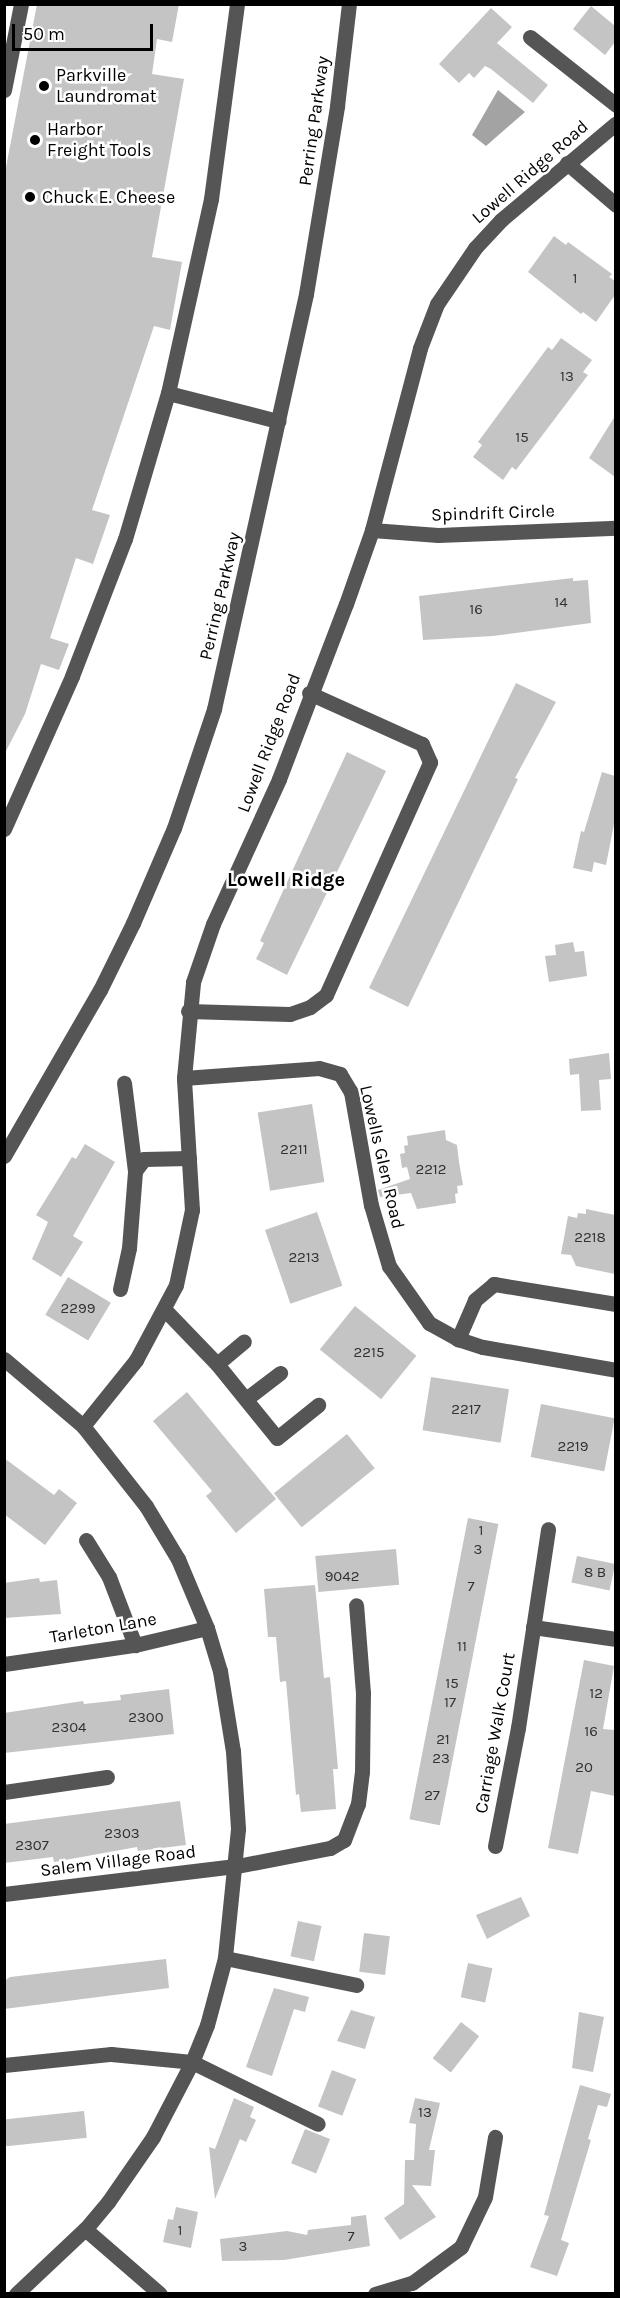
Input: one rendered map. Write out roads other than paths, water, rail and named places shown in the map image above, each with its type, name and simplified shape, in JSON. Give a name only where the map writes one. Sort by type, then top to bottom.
[{"type":"street","points":[[4,90],[21,4]]},
{"type":"street","points":[[4,829],[68,687],[124,539],[168,393],[211,199],[237,4]]},
{"type":"street","name":"Perring Parkway","points":[[4,1156],[100,990],[174,828],[214,709],[278,421],[321,210],[349,4]]},
{"type":"street","points":[[530,37],[615,105]]},
{"type":"street","name":"Lowell Ridge Road","points":[[83,1426],[136,1359],[165,1310],[187,1246],[192,1210],[184,1078],[188,1011],[193,982],[213,924],[279,779],[309,693],[372,530],[420,348],[437,304],[475,248],[567,163],[615,123]]},
{"type":"street","points":[[567,163],[615,205]]},
{"type":"street","points":[[168,393],[278,421]]},
{"type":"street","name":"Spindrift Circle","points":[[372,530],[438,535],[615,528]]},
{"type":"street","points":[[188,1011],[290,1014],[310,1008],[326,995],[429,762],[422,744],[309,693]]},
{"type":"street","name":"Lowells Glen Road","points":[[184,1078],[319,1068],[340,1074],[351,1092],[371,1205],[389,1266],[429,1323],[458,1339],[483,1347],[615,1370]]},
{"type":"street","points":[[120,1289],[129,1248],[135,1171],[124,1083]]},
{"type":"street","points":[[135,1171],[144,1159],[189,1158]]},
{"type":"street","points":[[458,1339],[475,1300],[494,1284],[615,1304]]},
{"type":"street","points":[[165,1310],[217,1364],[277,1438],[318,1405]]},
{"type":"street","points":[[217,1364],[244,1341]]},
{"type":"street","points":[[4,1359],[83,1426],[120,1470],[165,1536],[207,1628],[219,1671],[233,1751],[237,1866],[225,1958],[207,2025],[192,2061],[153,2137],[85,2229],[16,2294]]},
{"type":"street","points":[[246,1399],[280,1373]]},
{"type":"street","name":"Carriage Walk Court","points":[[495,1846],[548,1529]]},
{"type":"street","points":[[86,1540],[109,1577],[135,1645]]},
{"type":"street","name":"Salem Village Road","points":[[4,1894],[237,1866],[330,1848],[344,1840],[351,1829],[358,1804],[363,1741],[357,1605]]},
{"type":"street","points":[[533,1627],[615,1639]]},
{"type":"street","name":"Tarleton Lane","points":[[4,1664],[135,1645],[207,1628]]},
{"type":"street","points":[[4,1792],[107,1777]]},
{"type":"street","points":[[225,1958],[356,1985]]},
{"type":"street","points":[[4,2065],[111,2054],[192,2061],[318,2124]]},
{"type":"street","points":[[375,2294],[412,2283],[461,2247],[485,2197],[495,2137]]},
{"type":"street","points":[[85,2229],[160,2294]]},
{"type":"place","name":"Parkville Laundromat","points":[[44,86]]},
{"type":"place","name":"Harbor Freight Tools","points":[[35,140]]},
{"type":"place","name":"Chuck E. Cheese","points":[[30,197]]},
{"type":"district","name":"Lowell Ridge","points":[[286,879]]}]
